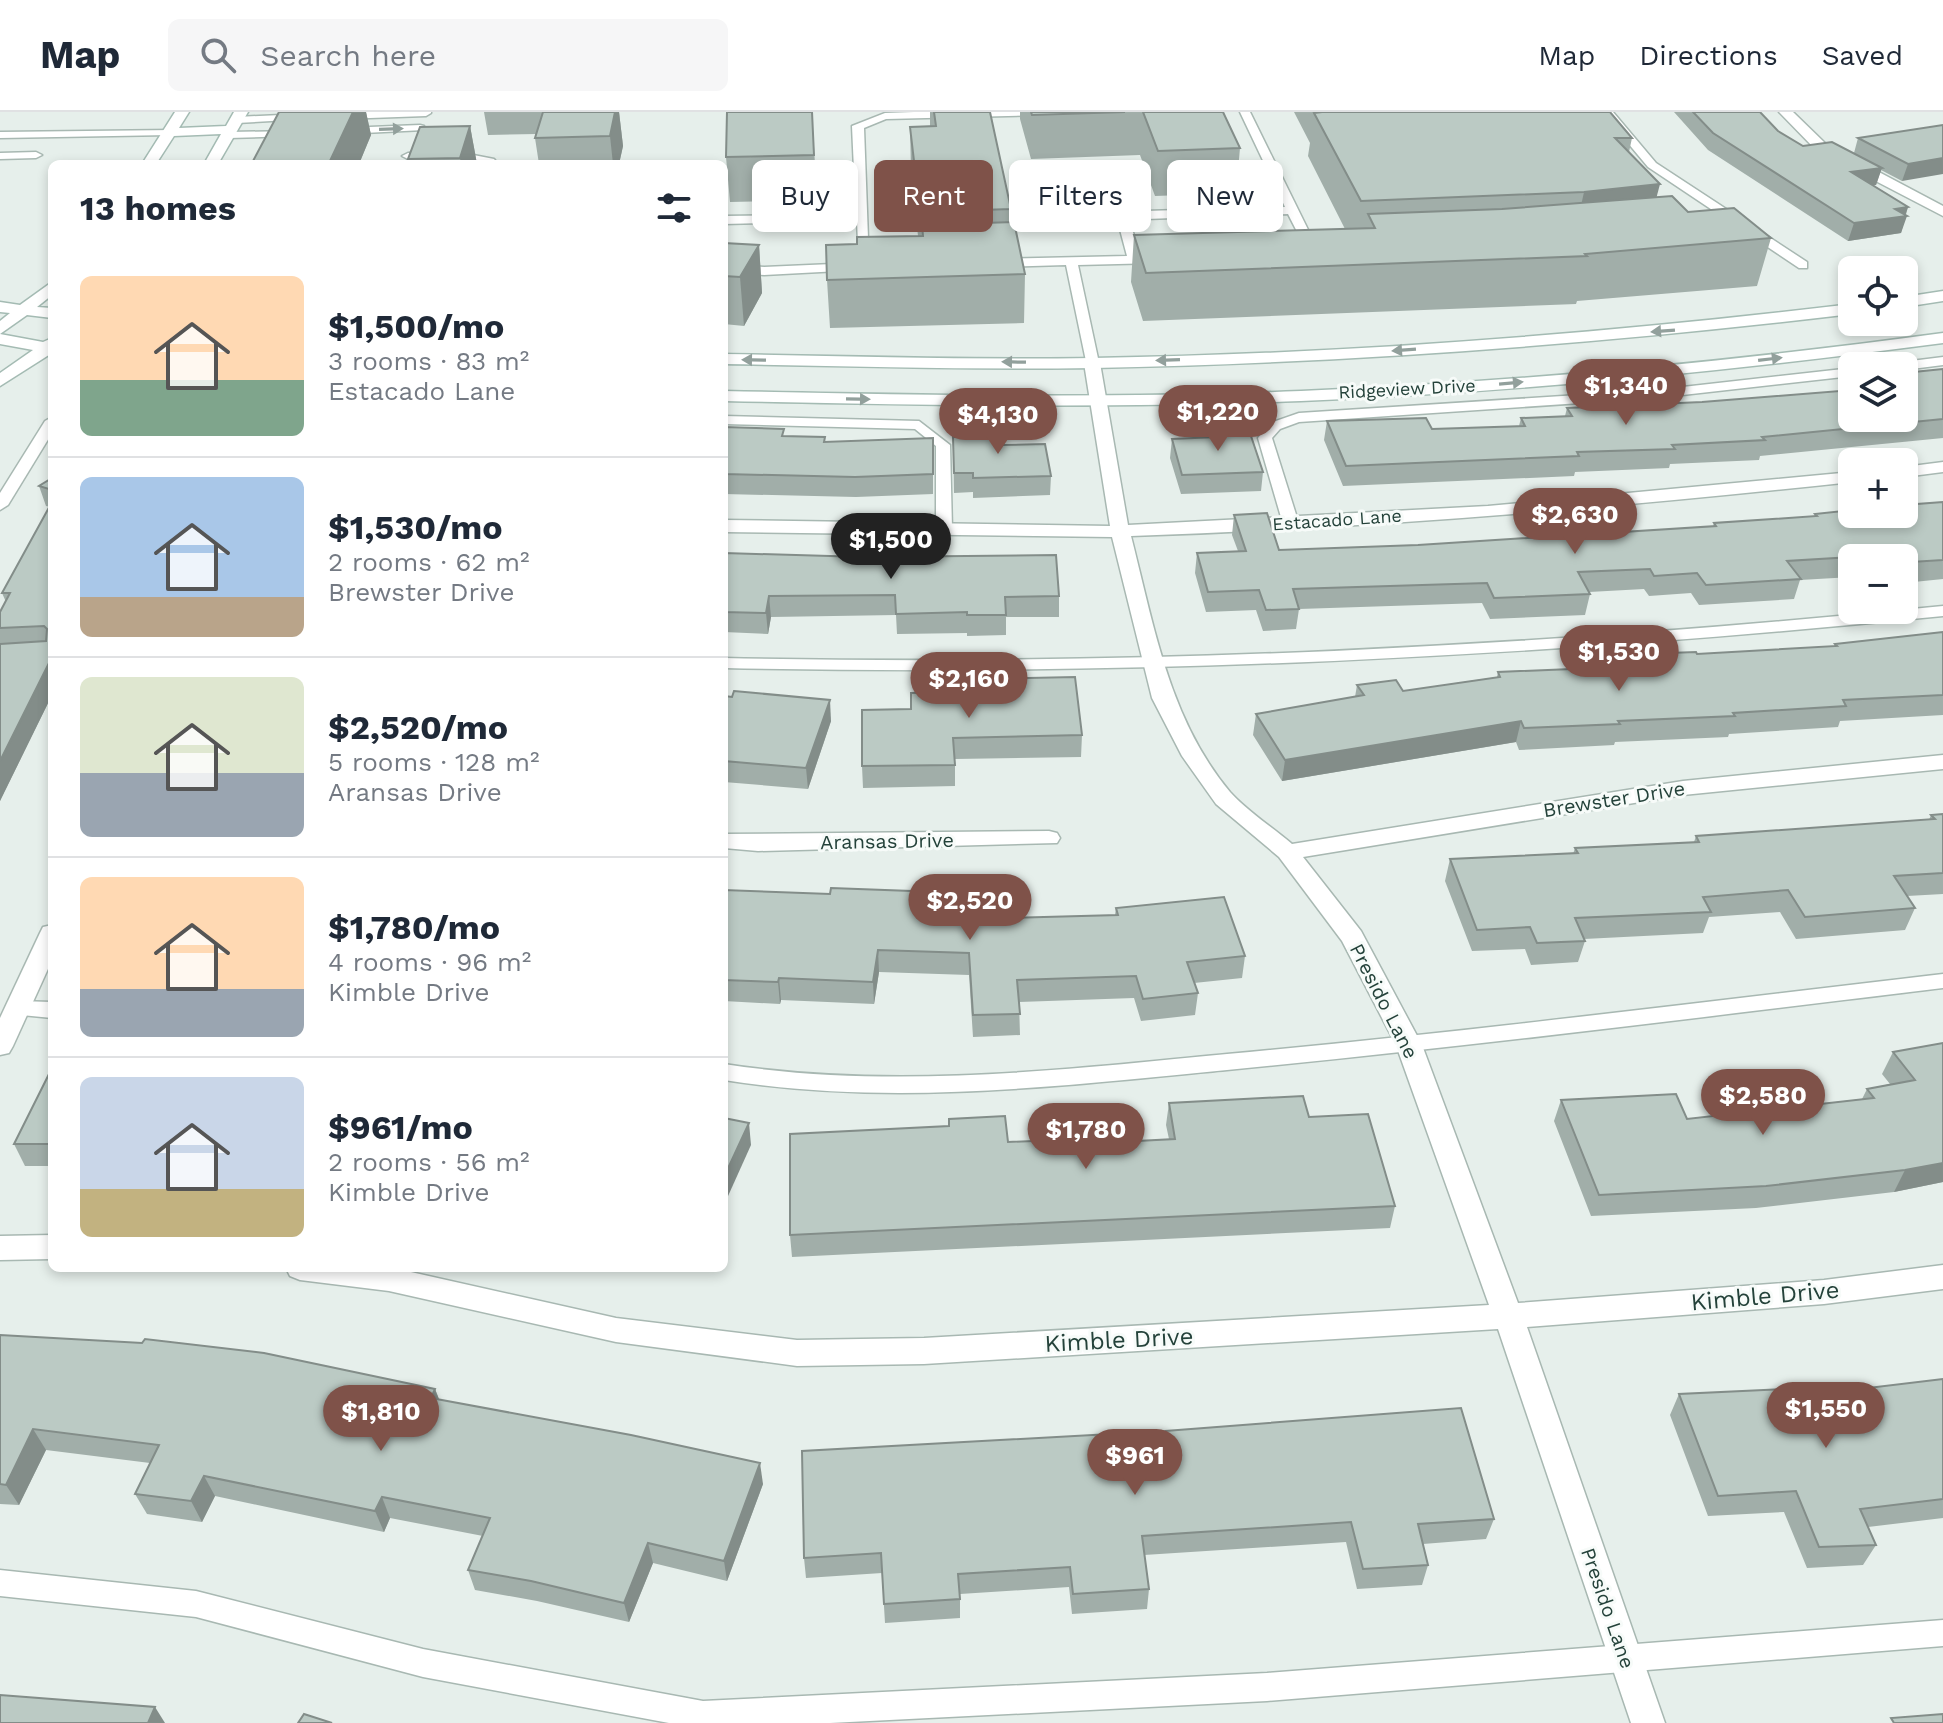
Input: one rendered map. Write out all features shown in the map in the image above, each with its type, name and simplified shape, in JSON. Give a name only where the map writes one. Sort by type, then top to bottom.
[{"type":"street","points":[[152,160],[182,112]]},
{"type":"street","points":[[1786,112],[1821,147],[1939,207]]},
{"type":"street","points":[[170,132],[234,124]]},
{"type":"street","points":[[213,160],[234,124]]},
{"type":"street","points":[[0,329],[48,290]]},
{"type":"street","points":[[1918,300],[1943,296]]},
{"type":"street","points":[[0,307],[48,313]]},
{"type":"street","name":"Ridgeview Drive","points":[[728,359],[1092,363],[1387,351],[1695,329],[1838,311]]},
{"type":"street","name":"Ridgeview Drive","points":[[728,396],[1098,400],[1300,396],[1504,384],[1702,367],[1943,338]]},
{"type":"street","points":[[0,339],[48,346]]},
{"type":"street","points":[[0,381],[48,347]]},
{"type":"street","name":"Presido Lane","points":[[1092,363],[1120,531],[1163,698],[1193,756],[1224,799],[1287,852],[1352,937],[1409,1045],[1508,1316],[1648,1723]]},
{"type":"street","points":[[1918,470],[1943,467]]},
{"type":"street","name":"Estacado Lane","points":[[728,526],[1120,531],[1291,524],[1704,493],[1838,479]]},
{"type":"street","name":"Brewster Drive","points":[[1287,852],[1683,788],[1943,762]]},
{"type":"street","name":"Aransas Drive","points":[[728,841],[1049,838]]},
{"type":"street","points":[[0,1046],[48,942]]},
{"type":"street","points":[[0,1248],[48,1247]]},
{"type":"street","name":"Kimble Drive","points":[[332,1272],[389,1279],[616,1330],[797,1353],[940,1350],[1508,1316],[1824,1292],[1943,1277]]},
{"type":"lane","points":[[865,267],[858,126],[885,116],[1044,112]]},
{"type":"lane","points":[[1245,112],[1292,210],[1322,257],[1300,257]]},
{"type":"lane","points":[[1607,112],[1652,165],[1734,227],[1803,265]]},
{"type":"lane","points":[[331,116],[426,113],[407,160],[458,155],[485,160]]},
{"type":"lane","points":[[234,124],[316,117]]},
{"type":"lane","points":[[234,124],[308,132]]},
{"type":"lane","points":[[324,132],[420,128]]},
{"type":"lane","points":[[0,135],[170,132]]},
{"type":"lane","points":[[0,156],[36,155]]},
{"type":"lane","points":[[1134,259],[1124,222],[1145,215],[1292,210]]},
{"type":"lane","points":[[728,220],[863,217]]},
{"type":"lane","points":[[976,263],[1180,259]]},
{"type":"lane","points":[[1071,260],[1092,363]]},
{"type":"lane","points":[[728,268],[764,271],[881,267]]},
{"type":"lane","points":[[1918,364],[1943,361]]},
{"type":"lane","points":[[1291,524],[1265,438],[1269,430],[1284,421],[1299,417],[1656,394],[1838,374]]},
{"type":"lane","points":[[728,420],[919,425],[943,445],[944,529]]},
{"type":"lane","points":[[0,505],[48,427]]},
{"type":"lane","points":[[728,663],[1155,664],[1468,651],[1761,630],[1943,611]]},
{"type":"lane","points":[[728,1073],[793,1083],[986,1085],[1409,1045],[1943,981]]},
{"type":"lane","points":[[18,1009],[48,1010]]},
{"type":"lane","points":[[0,1583],[196,1604],[423,1663],[703,1715],[1267,1687],[1943,1633]]},
{"type":"building","points":[[279,112],[353,112],[330,160],[254,160]]},
{"type":"building","points":[[543,112],[615,112],[610,136],[535,138]]},
{"type":"building","points":[[727,112],[812,112],[814,155],[726,157]]},
{"type":"building","points":[[934,112],[990,112],[1009,209],[993,210],[993,160],[914,160],[910,127],[936,126]]},
{"type":"building","points":[[1031,112],[1125,112],[1032,115]]},
{"type":"building","points":[[1143,112],[1223,112],[1240,148],[1158,151]]},
{"type":"building","points":[[1610,112],[1632,138],[1615,138],[1660,184],[1584,192],[1361,201],[1314,113]]},
{"type":"building","points":[[1693,112],[1760,112],[1778,131],[1803,146],[1832,142],[1882,168],[1851,172],[1908,207],[1895,209],[1907,216],[1854,223],[1713,133]]},
{"type":"building","points":[[1943,125],[1943,158],[1908,164],[1858,138]]},
{"type":"building","points":[[470,126],[460,158],[408,159],[420,127]]},
{"type":"building","points":[[1672,196],[1688,212],[1734,208],[1771,238],[1585,254],[1587,256],[1146,273],[1134,235],[1375,228],[1368,214],[1502,209]]},
{"type":"building","points":[[1009,222],[1009,232],[1016,232],[1025,274],[827,280],[826,245],[857,244],[857,237],[923,236],[923,232],[993,232],[993,223]]},
{"type":"building","points":[[728,243],[759,245],[740,277],[728,276]]},
{"type":"building","points":[[1943,369],[1943,419],[1918,421],[1918,372]]},
{"type":"building","points":[[1838,391],[1838,429],[1762,437],[1765,440],[1672,445],[1675,449],[1346,466],[1327,421],[1426,418],[1432,429],[1525,426],[1521,418],[1572,416],[1567,408],[1702,402]]},
{"type":"building","points":[[728,427],[784,429],[782,436],[825,437],[824,442],[933,438],[933,474],[855,477],[728,474]]},
{"type":"building","points":[[1001,427],[1003,445],[1045,444],[1051,476],[973,478],[973,473],[954,473],[953,437],[969,437],[968,428]]},
{"type":"building","points":[[1248,427],[1263,472],[1182,475],[1172,439],[1216,437],[1213,429]]},
{"type":"building","points":[[1943,502],[1943,560],[1918,562],[1918,544],[1838,544],[1838,558],[1787,561],[1801,579],[1706,585],[1697,573],[1654,576],[1650,569],[1578,572],[1590,594],[1494,598],[1487,583],[1293,589],[1299,609],[1266,610],[1259,590],[1208,592],[1197,553],[1246,551],[1234,515],[1267,513],[1279,550],[1418,545],[1716,526],[1714,523],[1817,516],[1815,514],[1838,512],[1838,528],[1918,528],[1918,504]]},
{"type":"building","points":[[48,509],[48,665],[0,761],[0,644],[46,641],[47,629],[44,626],[0,628],[0,612],[10,593],[2,593]]},
{"type":"building","points":[[728,553],[864,557],[1056,555],[1059,596],[1005,597],[1006,615],[967,615],[967,612],[896,614],[895,595],[769,596],[766,613],[728,612]]},
{"type":"building","points":[[1943,632],[1943,695],[1843,700],[1846,706],[1733,713],[1735,716],[1618,721],[1620,724],[1524,728],[1521,721],[1285,760],[1256,714],[1364,695],[1357,685],[1396,680],[1403,691],[1500,677],[1498,672],[1619,667],[1612,655],[1837,646],[1835,644]]},
{"type":"building","points":[[1075,677],[1082,735],[953,738],[955,765],[862,766],[862,710],[911,709],[911,693],[985,691],[984,679]]},
{"type":"building","points":[[734,691],[830,700],[806,768],[728,761],[728,696],[732,697]]},
{"type":"building","points":[[1943,814],[1943,873],[1894,876],[1915,908],[1805,917],[1788,890],[1703,897],[1711,912],[1575,918],[1585,941],[1537,943],[1530,927],[1477,930],[1450,859],[1578,853],[1575,848],[1699,842],[1696,836],[1935,819],[1931,815]]},
{"type":"building","points":[[831,888],[938,892],[934,920],[1118,915],[1116,908],[1224,897],[1245,956],[1187,962],[1198,993],[1143,999],[1136,976],[1017,980],[1020,1014],[973,1015],[969,953],[878,950],[873,982],[779,978],[778,982],[728,980],[728,890],[830,894]]},
{"type":"building","points":[[1943,1043],[1943,1163],[1905,1170],[1766,1186],[1599,1195],[1561,1100],[1676,1094],[1687,1119],[1874,1098],[1867,1089],[1915,1080],[1893,1052]]},
{"type":"building","points":[[48,1076],[48,1144],[14,1144]]},
{"type":"building","points":[[1303,1096],[1309,1117],[1368,1114],[1395,1206],[790,1235],[790,1134],[949,1126],[949,1119],[1005,1116],[1008,1142],[1080,1139],[1080,1144],[1175,1139],[1169,1103]]},
{"type":"building","points":[[728,1119],[749,1123],[728,1168]]},
{"type":"building","points":[[0,1335],[142,1343],[145,1339],[264,1353],[435,1389],[431,1398],[631,1435],[760,1463],[724,1561],[648,1543],[624,1603],[468,1570],[490,1518],[382,1497],[375,1511],[204,1476],[191,1501],[135,1494],[159,1445],[33,1429],[6,1485],[0,1484]]},
{"type":"building","points":[[1943,1379],[1943,1499],[1860,1509],[1876,1545],[1819,1547],[1796,1491],[1718,1496],[1679,1394],[1807,1388],[1810,1395]]},
{"type":"building","points":[[1461,1408],[1494,1519],[1418,1524],[1428,1565],[1363,1569],[1351,1522],[1142,1536],[1149,1589],[1073,1594],[1070,1567],[958,1574],[960,1599],[884,1604],[881,1553],[804,1558],[802,1451],[1165,1431]]},
{"type":"building","points":[[0,1695],[155,1707],[148,1723],[0,1723]]},
{"type":"building","points":[[304,1714],[332,1723],[298,1723]]},
{"type":"building","points":[[1943,1714],[1943,1723],[1894,1723],[1891,1718]]}]
